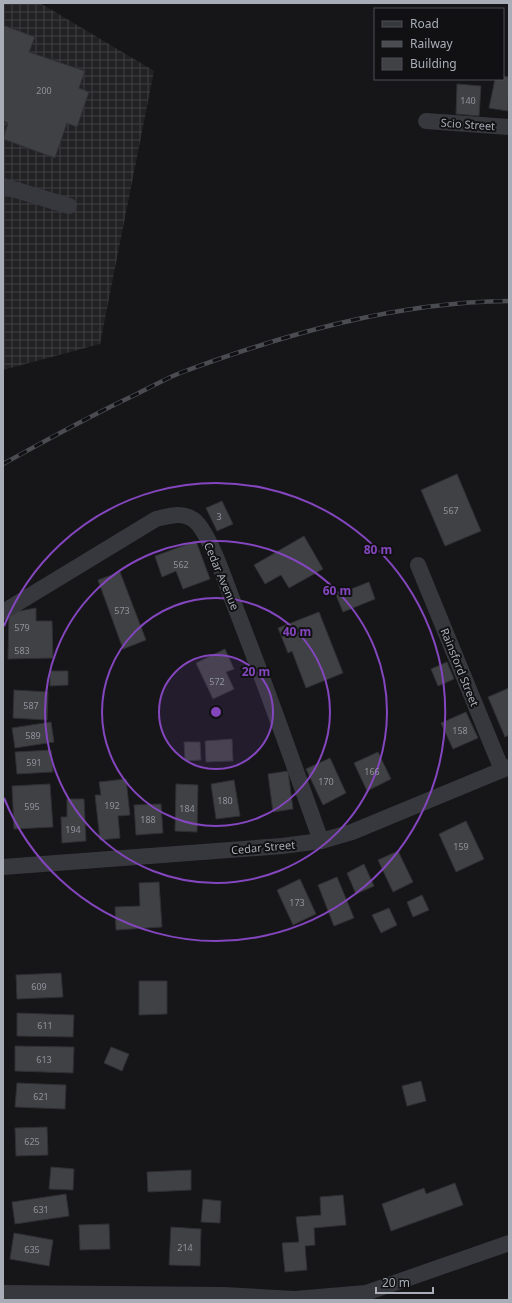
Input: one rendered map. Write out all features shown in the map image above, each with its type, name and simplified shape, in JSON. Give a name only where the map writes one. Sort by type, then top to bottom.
[{"type":"street","name":"Scio Street","points":[[426,121],[509,127]]},
{"type":"street","points":[[3,186],[69,206]]},
{"type":"street","name":"Cedar Avenue","points":[[3,612],[156,519],[180,514],[194,520],[205,535],[217,560],[264,681],[321,841]]},
{"type":"street","name":"Rainsford Street","points":[[418,565],[505,768]]},
{"type":"street","name":"Cedar Street","points":[[3,867],[282,846],[321,841],[352,832],[505,768]]},
{"type":"street","points":[[3,1293],[224,1295],[295,1299],[367,1297],[509,1243]]},
{"type":"shaded area","points":[[3,3],[40,3],[154,71],[100,344],[3,370]]},
{"type":"building","points":[[3,25],[35,37],[29,52],[85,71],[79,88],[89,92],[77,127],[67,123],[55,158],[3,139],[8,123],[3,121]]},
{"type":"building","points":[[504,76],[509,77],[508,111],[489,108],[495,80],[504,80]]},
{"type":"building","points":[[457,84],[481,86],[479,116],[456,114]]},
{"type":"building","points":[[457,474],[481,531],[445,546],[421,490]]},
{"type":"building","points":[[222,501],[233,524],[217,531],[206,508]]},
{"type":"building","points":[[304,536],[323,569],[289,588],[281,575],[265,584],[254,565]]},
{"type":"building","points":[[196,541],[210,579],[183,589],[176,571],[162,577],[155,556]]},
{"type":"building","points":[[120,572],[146,640],[123,649],[98,580]]},
{"type":"building","points":[[369,582],[375,599],[343,612],[336,595]]},
{"type":"building","points":[[36,608],[36,621],[52,621],[53,658],[8,659],[9,613]]},
{"type":"building","points":[[319,612],[343,673],[306,688],[292,651],[288,653],[278,628]]},
{"type":"building","points":[[225,649],[234,669],[226,672],[234,689],[213,699],[196,663]]},
{"type":"building","points":[[447,662],[454,679],[438,686],[431,669]]},
{"type":"building","points":[[50,671],[68,671],[68,685],[50,686]]},
{"type":"building","points":[[509,688],[509,735],[505,737],[488,697]]},
{"type":"building","points":[[14,690],[48,692],[47,720],[13,718]]},
{"type":"building","points":[[466,712],[478,738],[453,749],[441,723]]},
{"type":"building","points":[[51,722],[54,742],[15,748],[12,728]]},
{"type":"building","points":[[232,739],[233,761],[206,762],[205,741]]},
{"type":"building","points":[[184,742],[200,742],[201,760],[185,761]]},
{"type":"building","points":[[51,750],[53,772],[17,774],[15,752]]},
{"type":"building","points":[[378,752],[391,779],[367,791],[354,763]]},
{"type":"building","points":[[330,758],[346,793],[323,805],[306,769]]},
{"type":"building","points":[[288,771],[293,809],[273,812],[268,774]]},
{"type":"building","points":[[126,779],[130,815],[118,816],[120,838],[100,840],[95,795],[101,795],[99,782]]},
{"type":"building","points":[[234,780],[240,816],[216,819],[211,784]]},
{"type":"building","points":[[50,784],[53,827],[14,829],[12,786]]},
{"type":"building","points":[[176,784],[198,785],[197,832],[175,831]]},
{"type":"building","points":[[67,799],[84,799],[86,841],[62,843],[61,817],[67,817]]},
{"type":"building","points":[[161,804],[163,833],[136,835],[134,805]]},
{"type":"building","points":[[466,821],[484,859],[456,872],[439,834]]},
{"type":"building","points":[[398,851],[413,882],[393,892],[378,860]]},
{"type":"building","points":[[364,864],[374,886],[356,894],[347,873]]},
{"type":"building","points":[[337,877],[354,918],[334,926],[318,885]]},
{"type":"building","points":[[300,879],[316,914],[293,925],[277,890]]},
{"type":"building","points":[[159,882],[162,927],[116,930],[115,907],[140,906],[139,883]]},
{"type":"building","points":[[422,895],[429,910],[413,917],[407,902]]},
{"type":"building","points":[[389,908],[397,925],[381,933],[372,915]]},
{"type":"building","points":[[61,973],[63,997],[17,999],[16,975]]},
{"type":"building","points":[[139,981],[167,981],[167,1014],[139,1015]]},
{"type":"building","points":[[17,1013],[74,1015],[73,1037],[17,1036]]},
{"type":"building","points":[[15,1046],[74,1047],[73,1073],[15,1071]]},
{"type":"building","points":[[111,1047],[129,1054],[122,1071],[104,1063]]},
{"type":"building","points":[[421,1081],[426,1101],[407,1106],[402,1086]]},
{"type":"building","points":[[17,1083],[66,1085],[65,1109],[15,1107]]},
{"type":"building","points":[[47,1127],[48,1155],[16,1156],[15,1128]]},
{"type":"building","points":[[51,1167],[74,1169],[73,1190],[49,1189]]},
{"type":"building","points":[[191,1170],[191,1190],[148,1192],[147,1172]]},
{"type":"building","points":[[455,1183],[463,1205],[391,1231],[382,1204],[424,1188],[426,1194]]},
{"type":"building","points":[[66,1194],[69,1216],[15,1224],[12,1202]]},
{"type":"building","points":[[343,1195],[346,1225],[314,1228],[315,1245],[305,1246],[307,1270],[285,1272],[282,1243],[299,1242],[296,1217],[321,1215],[320,1197]]},
{"type":"building","points":[[203,1199],[221,1201],[220,1223],[201,1222]]},
{"type":"building","points":[[109,1224],[110,1249],[80,1250],[79,1225]]},
{"type":"building","points":[[171,1227],[201,1229],[200,1266],[169,1265]]},
{"type":"building","points":[[14,1233],[53,1240],[49,1266],[10,1259]]},
{"type":"railway","points":[[3,464],[86,419],[169,378],[260,345],[300,333],[383,314],[425,307],[509,301]]}]
